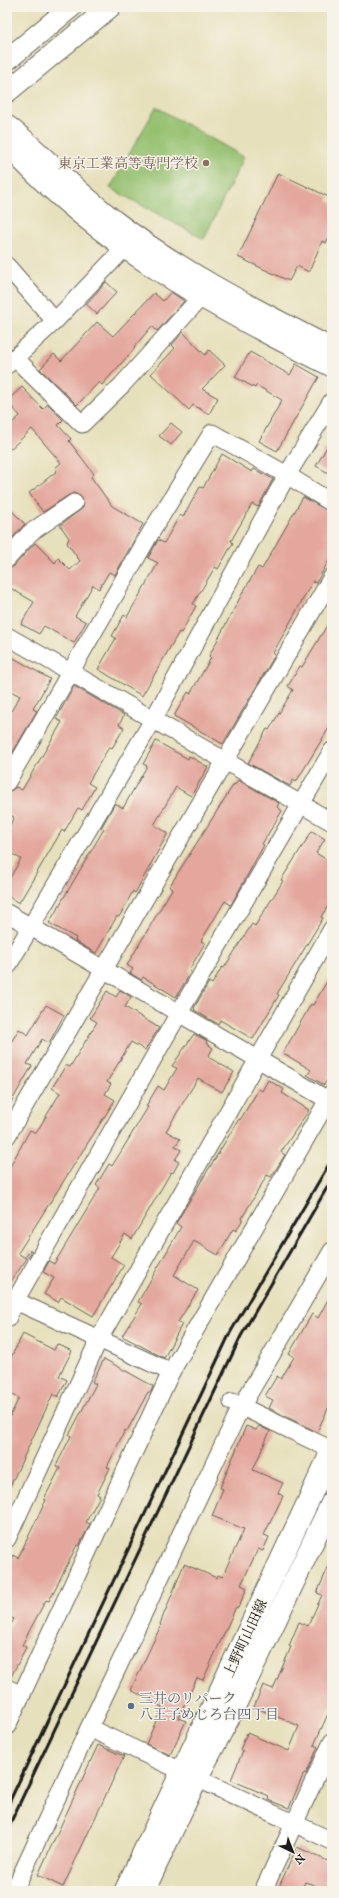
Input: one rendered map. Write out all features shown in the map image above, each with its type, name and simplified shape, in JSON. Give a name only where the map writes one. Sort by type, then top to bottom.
[{"type":"street","points":[[7,60],[71,7]]},
{"type":"street","points":[[7,92],[110,7]]},
{"type":"street","points":[[7,126],[19,134],[130,242]]},
{"type":"street","points":[[7,144],[52,188],[130,242],[173,263],[206,291],[332,366]]},
{"type":"street","points":[[130,242],[55,321],[11,362],[82,424],[122,386],[206,291]]},
{"type":"street","points":[[7,266],[55,321]]},
{"type":"street","points":[[206,291],[332,349]]},
{"type":"street","points":[[7,967],[153,720],[287,475],[332,401]]},
{"type":"street","points":[[7,782],[150,534],[212,433],[287,475],[332,503]]},
{"type":"street","points":[[7,560],[30,533],[74,503]]},
{"type":"street","points":[[7,1136],[332,577]]},
{"type":"street","points":[[7,636],[332,822]]},
{"type":"street","points":[[7,1319],[11,1299],[332,751]]},
{"type":"street","points":[[7,913],[257,1059],[330,1097],[171,1372],[14,1692],[7,1726]]},
{"type":"street","points":[[7,1539],[99,1339],[332,929]]},
{"type":"street","points":[[14,1891],[237,1404],[332,1251]]},
{"type":"street","points":[[11,1299],[171,1372]]},
{"type":"street","points":[[237,1404],[332,1450]]},
{"type":"street","name":"上野町山田線","points":[[125,1891],[189,1775],[231,1714],[240,1673],[279,1564],[332,1450]]},
{"type":"street","name":"上野町山田線","points":[[240,1673],[298,1573],[332,1502]]},
{"type":"street","points":[[279,1564],[298,1573]]},
{"type":"street","points":[[89,1728],[332,1841]]},
{"type":"street","points":[[264,1891],[332,1742]]},
{"type":"street","name":"上野町山田線","points":[[144,1891],[189,1775]]},
{"type":"green space","points":[[156,107],[244,157],[204,239],[110,188]]},
{"type":"building","points":[[278,173],[329,197],[327,201],[332,203],[332,230],[326,243],[322,241],[309,272],[297,266],[289,281],[238,257]]},
{"type":"building","points":[[106,282],[117,292],[97,314],[86,304]]},
{"type":"building","points":[[171,292],[184,301],[157,331],[152,326],[134,347],[135,348],[102,385],[99,382],[77,405],[40,369],[54,354],[61,361],[97,322],[113,336],[154,293],[163,301]]},
{"type":"building","points":[[183,332],[205,355],[209,350],[225,365],[202,389],[218,398],[209,414],[193,405],[189,410],[151,374],[175,348],[172,345]]},
{"type":"building","points":[[250,352],[290,375],[296,364],[319,377],[277,451],[259,441],[282,400],[256,385],[255,388],[235,377]]},
{"type":"building","points":[[22,387],[43,409],[48,404],[63,420],[58,425],[71,439],[69,441],[94,474],[91,477],[112,506],[143,524],[115,575],[109,572],[99,589],[93,585],[75,616],[86,622],[74,643],[44,626],[39,634],[21,624],[34,602],[7,586],[7,569],[14,566],[35,543],[55,563],[58,558],[70,570],[80,561],[67,543],[69,538],[60,525],[83,508],[84,503],[82,497],[74,493],[43,512],[29,493],[57,471],[55,468],[61,463],[32,429],[7,452],[7,427],[20,416],[7,401]]},
{"type":"building","points":[[171,423],[182,432],[171,445],[159,436]]},
{"type":"building","points":[[332,438],[332,475],[316,466]]},
{"type":"building","points":[[222,454],[252,472],[254,469],[273,479],[258,507],[252,504],[231,541],[233,543],[218,569],[215,567],[193,604],[196,606],[181,633],[179,632],[142,696],[98,669],[116,638],[112,636],[124,615],[127,617],[158,563],[148,558],[158,540],[164,543],[180,515],[183,517],[200,487],[203,488]]},
{"type":"building","points":[[303,497],[332,513],[332,555],[316,583],[313,581],[273,653],[275,655],[223,744],[174,716],[188,692],[190,694],[211,658],[209,656],[242,594],[258,567],[262,569]]},
{"type":"building","points":[[7,506],[25,524],[7,544]]},
{"type":"building","points":[[332,617],[332,723],[296,782],[293,780],[290,786],[248,763],[267,729],[269,730],[293,690],[288,686],[300,666],[302,667]]},
{"type":"building","points":[[7,654],[50,679],[33,709],[37,711],[7,762],[7,718],[20,696],[7,689]]},
{"type":"building","points":[[74,686],[124,715],[119,725],[124,728],[112,748],[109,747],[88,783],[95,787],[82,810],[78,808],[64,832],[62,830],[19,903],[7,896],[7,883],[21,859],[7,851],[7,831],[14,817],[7,813],[7,792],[16,787],[22,790],[62,722],[56,719]]},
{"type":"building","points":[[156,741],[188,759],[189,756],[208,767],[191,796],[176,787],[154,825],[168,833],[135,893],[133,891],[119,917],[117,916],[96,953],[75,941],[76,938],[49,923],[104,829],[101,828],[115,803],[123,808],[147,766],[143,764]]},
{"type":"building","points":[[238,780],[279,803],[277,807],[282,811],[262,844],[264,845],[231,905],[225,901],[201,941],[205,943],[189,970],[191,972],[176,997],[143,977],[141,980],[130,973],[133,969],[127,965],[172,889],[169,887]]},
{"type":"building","points":[[312,831],[325,839],[316,853],[332,863],[332,899],[321,917],[323,918],[277,994],[279,995],[253,1039],[220,1020],[218,1024],[194,1010],[194,1008],[209,982],[212,984],[222,967],[224,968],[252,924],[255,926],[283,881],[281,880]]},
{"type":"building","points":[[332,973],[332,1071],[324,1085],[307,1075],[311,1070],[283,1053],[311,1004],[313,1005]]},
{"type":"building","points":[[120,990],[131,997],[125,1007],[159,1028],[145,1050],[131,1042],[107,1082],[111,1084],[105,1094],[115,1100],[18,1253],[25,1258],[30,1250],[32,1251],[7,1287],[7,1172],[30,1130],[36,1133],[60,1093],[52,1088],[66,1065],[70,1067],[97,1022],[90,1018],[107,991],[116,997]]},
{"type":"building","points":[[46,1005],[64,1015],[49,1043],[42,1039],[27,1064],[32,1066],[7,1109],[7,1049],[19,1029],[28,1035]]},
{"type":"building","points":[[194,1034],[207,1041],[206,1043],[213,1048],[208,1057],[234,1072],[222,1092],[198,1078],[166,1131],[180,1139],[175,1146],[181,1150],[175,1160],[179,1162],[173,1173],[171,1172],[132,1239],[125,1234],[111,1257],[124,1265],[93,1316],[61,1297],[58,1302],[44,1294],[54,1278],[43,1272],[49,1261],[54,1264],[100,1188],[96,1185],[109,1164],[112,1166],[148,1107],[146,1106],[158,1086],[164,1090],[177,1068],[172,1066]]},
{"type":"building","points":[[268,1080],[284,1089],[282,1093],[309,1110],[281,1152],[285,1155],[271,1177],[267,1175],[236,1231],[233,1229],[218,1255],[194,1241],[174,1275],[198,1290],[178,1322],[182,1324],[164,1358],[122,1336],[142,1304],[138,1302],[181,1227],[176,1223],[239,1119],[240,1120],[259,1089],[262,1091]]},
{"type":"building","points":[[332,1292],[332,1400],[317,1432],[269,1408],[273,1400],[265,1396],[277,1376],[281,1379],[294,1357],[289,1354],[312,1314],[318,1318]]},
{"type":"building","points":[[23,1334],[54,1350],[57,1344],[72,1351],[59,1376],[67,1380],[58,1397],[53,1394],[7,1493],[7,1422],[19,1398],[7,1392],[7,1365]]},
{"type":"building","points":[[104,1359],[153,1386],[151,1392],[148,1392],[127,1431],[125,1430],[107,1467],[110,1468],[97,1494],[100,1496],[86,1522],[90,1524],[79,1546],[77,1545],[49,1601],[46,1600],[22,1645],[26,1647],[10,1679],[7,1678],[7,1632],[14,1619],[7,1616],[7,1567],[13,1555],[18,1558],[46,1500],[44,1499],[60,1468],[56,1466],[71,1436],[69,1435],[96,1384],[92,1382]]},
{"type":"building","points":[[246,1426],[256,1430],[259,1426],[270,1431],[253,1470],[283,1483],[278,1493],[283,1496],[264,1535],[269,1537],[263,1551],[258,1549],[241,1585],[247,1588],[238,1608],[236,1607],[203,1680],[197,1678],[178,1718],[186,1721],[170,1755],[146,1744],[162,1707],[131,1690],[161,1625],[160,1624],[184,1564],[217,1578],[218,1575],[222,1577],[244,1529],[212,1516],[223,1489],[220,1488]]},
{"type":"building","points":[[332,1558],[332,1705],[314,1745],[318,1747],[306,1774],[304,1773],[289,1808],[268,1800],[269,1796],[231,1780],[243,1751],[240,1750],[247,1733],[289,1751],[299,1726],[254,1707],[263,1685],[273,1689],[291,1647],[289,1646],[299,1622],[308,1626],[322,1595],[317,1593]]},
{"type":"building","points":[[98,1745],[124,1756],[63,1887],[38,1875]]},
{"type":"building","points":[[297,1847],[332,1863],[332,1891],[305,1882],[301,1891],[277,1891]]},
{"type":"railway","points":[[7,1807],[230,1333],[332,1159]]},
{"type":"railway","points":[[7,1830],[241,1336],[332,1179]]},
{"type":"place","name":"東京工業高等専門学校","points":[[206,163]]},
{"type":"place","name":"三井のリパーク 八王子めじろ台四丁目","points":[[131,1706]]}]
